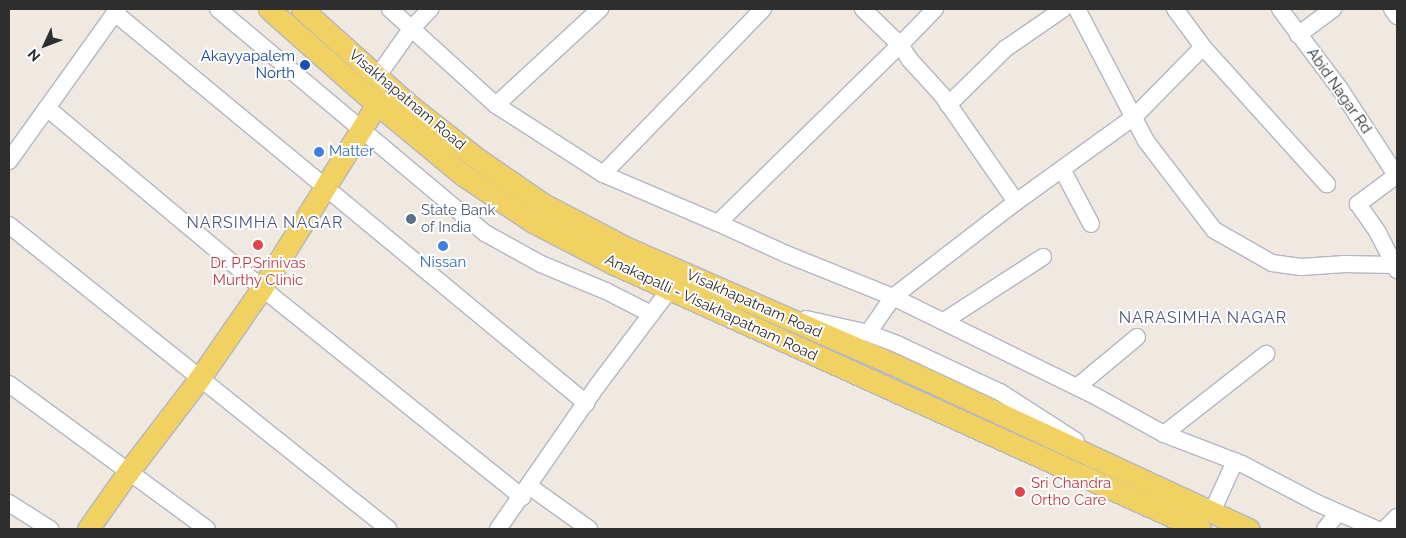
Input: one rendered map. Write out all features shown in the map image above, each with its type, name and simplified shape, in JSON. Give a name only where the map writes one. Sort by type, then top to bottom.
[{"type":"main road","name":"Anakapalli - Visakhapatnam Road","points":[[269,9],[377,104],[463,175],[533,222],[614,264],[1195,528]]},
{"type":"main road","name":"Visakhapatnam Road","points":[[302,9],[377,77],[479,160],[543,204],[625,248],[1109,463],[1249,529]]},
{"type":"main road","points":[[88,529],[128,472],[199,379],[262,288],[377,104]]},
{"type":"street","points":[[218,9],[485,233],[541,264],[606,291],[651,314]]},
{"type":"street","points":[[390,9],[496,105],[603,174],[718,222],[786,254],[893,297],[1077,387],[1164,434],[1236,461],[1376,529]]},
{"type":"street","points":[[377,77],[411,29],[430,9]]},
{"type":"street","points":[[496,105],[600,9]]},
{"type":"street","points":[[603,174],[763,9]]},
{"type":"street","points":[[863,9],[900,45],[910,60],[948,105],[1016,202]]},
{"type":"street","points":[[718,222],[935,9]]},
{"type":"street","points":[[948,105],[1005,49],[1063,9]]},
{"type":"street","points":[[1077,9],[1146,141],[1204,218],[1214,230],[1272,263],[1288,266],[1395,268],[1378,233],[1358,204],[1396,175]]},
{"type":"street","points":[[1175,9],[1203,48],[1327,184]]},
{"type":"street","name":"Abid Nagar Rd","points":[[1280,9],[1340,89],[1396,175]]},
{"type":"street","points":[[1298,35],[1332,9]]},
{"type":"street","points":[[1392,9],[1397,16]]},
{"type":"street","points":[[9,161],[117,11],[586,402]]},
{"type":"street","points":[[868,333],[893,297],[1016,202],[1134,117],[1203,48]]},
{"type":"street","points":[[47,108],[262,288],[526,492],[589,529]]},
{"type":"street","points":[[1062,169],[1091,224]]},
{"type":"street","points":[[9,225],[388,529]]},
{"type":"street","points":[[944,321],[1043,257]]},
{"type":"street","points":[[498,529],[526,492],[586,402],[670,289]]},
{"type":"street","points":[[774,313],[868,333],[1000,392],[1109,463]]},
{"type":"street","points":[[1077,387],[1137,337]]},
{"type":"street","points":[[1164,434],[1266,354]]},
{"type":"street","points":[[9,384],[207,529]]},
{"type":"street","points":[[1212,512],[1236,461]]},
{"type":"street","points":[[9,503],[50,529]]},
{"type":"street","points":[[1325,529],[1338,512]]},
{"type":"street","points":[[1385,529],[1397,517]]},
{"type":"place","name":"Akayyapalem North","points":[[305,65]]},
{"type":"place","name":"Matter","points":[[319,152]]},
{"type":"place","name":"State Bank of India","points":[[411,219]]},
{"type":"place","name":"Dr. P.P.Srinivas Murthy Clinic","points":[[258,245]]},
{"type":"place","name":"Nissan","points":[[443,246]]},
{"type":"place","name":"Sri Chandra Ortho Care","points":[[1020,492]]},
{"type":"district","name":"NARSIMHA NAGAR","points":[[265,223]]},
{"type":"district","name":"NARASIMHA NAGAR","points":[[1203,318]]}]
